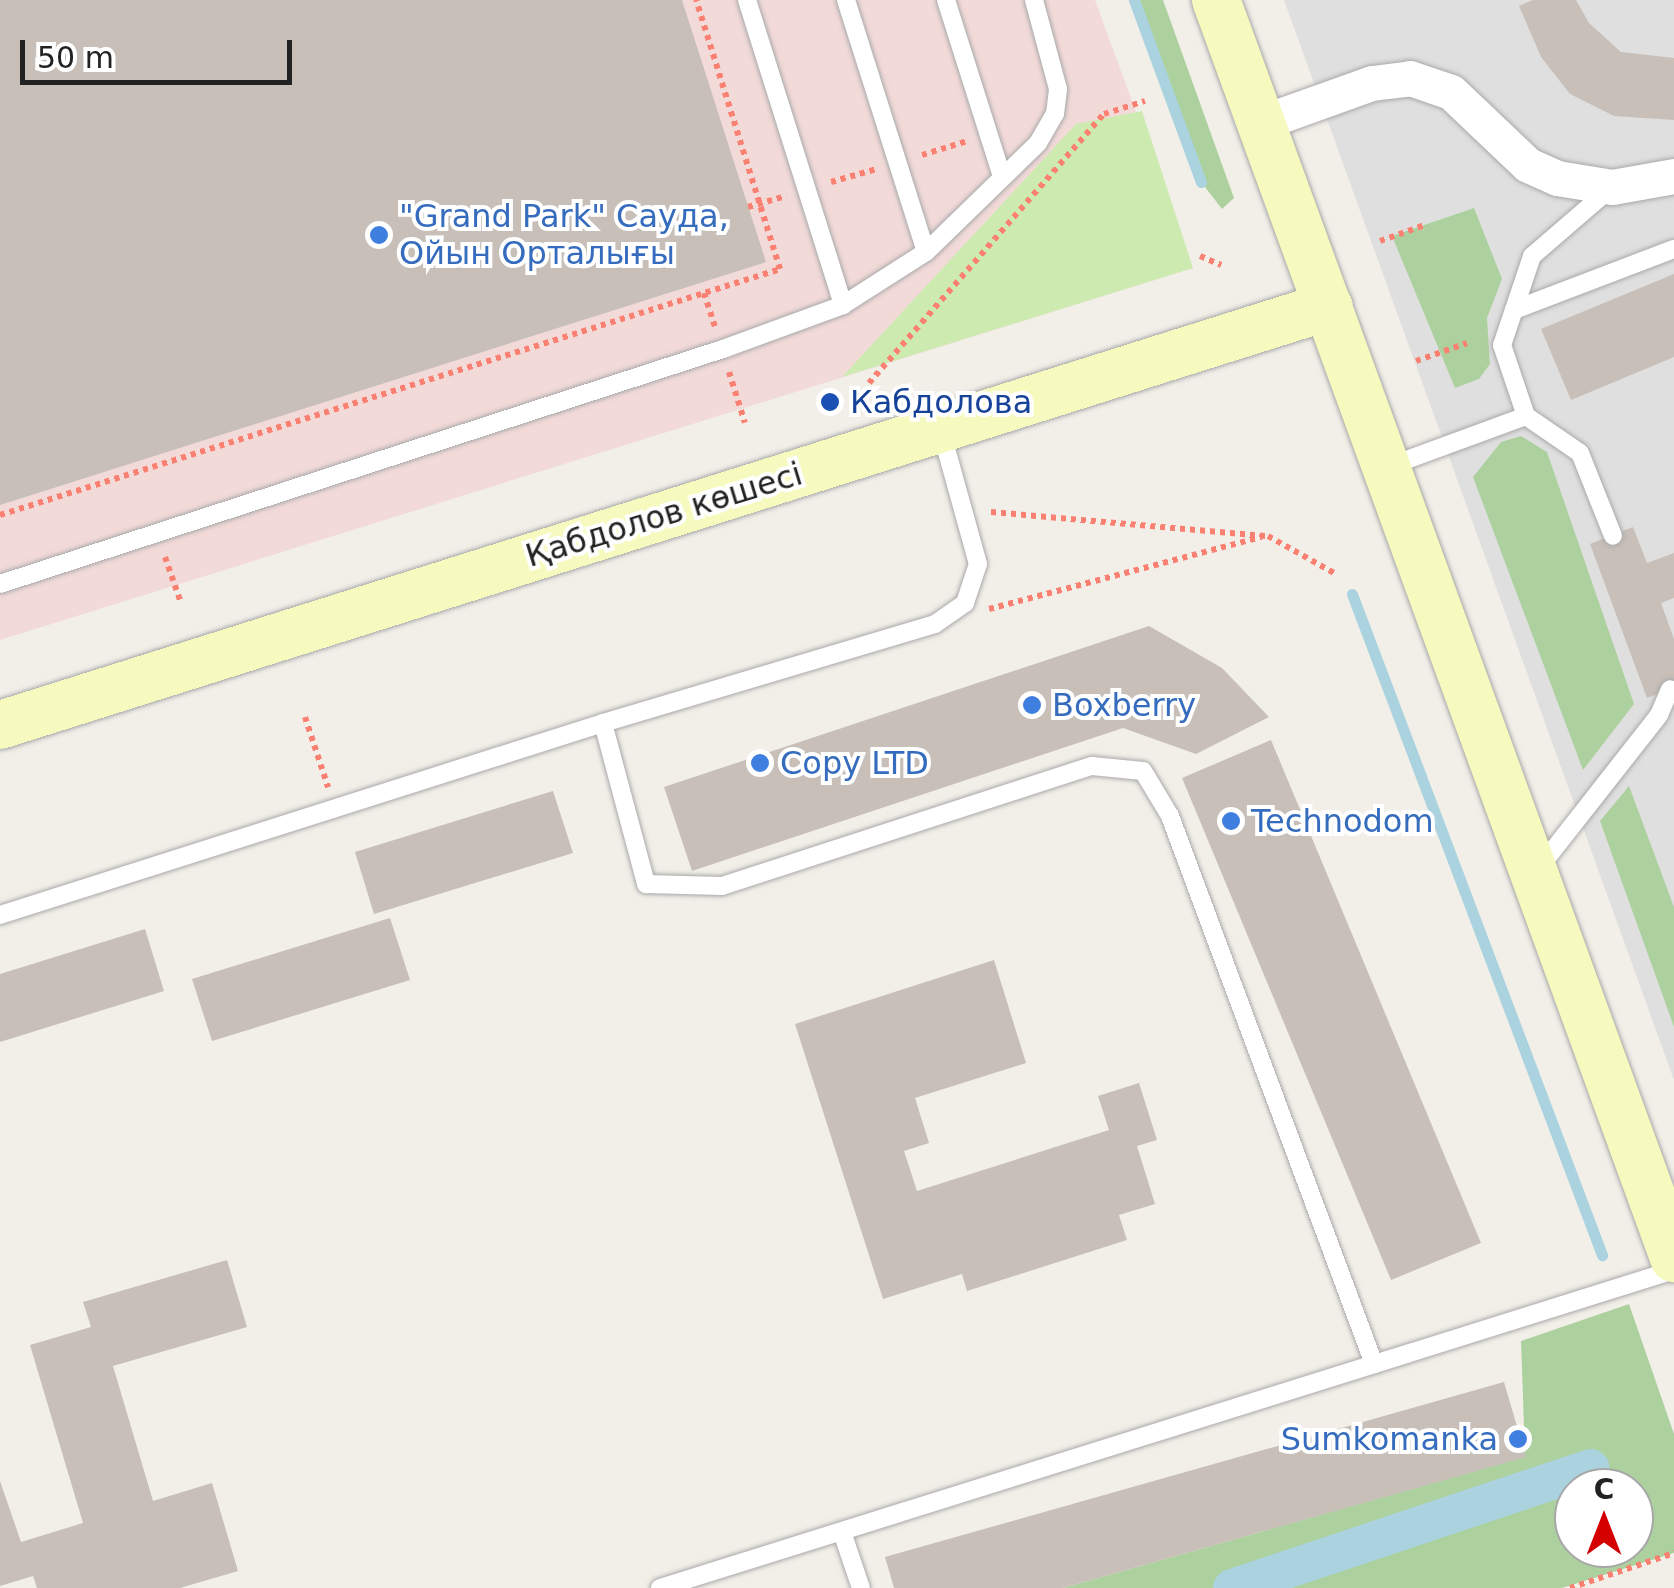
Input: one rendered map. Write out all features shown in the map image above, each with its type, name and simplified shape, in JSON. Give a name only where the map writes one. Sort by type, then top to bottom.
[{"type":"street","points":[[1216,0],[1674,1258]]},
{"type":"street","points":[[1260,123],[1372,83],[1410,78],[1450,92],[1528,165],[1557,178],[1612,187],[1674,176]]},
{"type":"street","name":"Қабдолов көшесі","points":[[0,724],[1329,306]]},
{"type":"lane","points":[[747,0],[843,305]]},
{"type":"lane","points":[[846,0],[926,252]]},
{"type":"lane","points":[[946,0],[1002,178]]},
{"type":"lane","points":[[0,584],[723,349],[843,305],[926,252],[1038,144],[1055,114],[1058,89],[1055,65],[1034,0]]},
{"type":"lane","points":[[1612,187],[1532,256],[1502,345],[1526,416],[1580,453],[1612,536]]},
{"type":"lane","points":[[1514,310],[1674,249]]},
{"type":"lane","points":[[1388,466],[1526,416]]},
{"type":"lane","points":[[0,915],[603,724],[935,624],[965,603],[978,564],[941,428]]},
{"type":"lane","points":[[1536,872],[1659,715],[1670,690]]},
{"type":"lane","points":[[603,724],[646,884],[722,886],[1092,766],[1143,771],[1170,816],[1374,1364]]},
{"type":"lane","points":[[660,1588],[1674,1270]]},
{"type":"lane","points":[[842,1532],[861,1588]]},
{"type":"path","points":[[0,515],[780,269],[696,0]]},
{"type":"path","points":[[869,383],[1104,114],[1144,102]]},
{"type":"path","points":[[1380,240],[1425,226]]},
{"type":"path","points":[[1200,256],[1221,265]]},
{"type":"path","points":[[1416,362],[1466,343]]},
{"type":"path","points":[[730,375],[745,423]]},
{"type":"path","points":[[962,509],[1268,536],[1334,573]]},
{"type":"path","points":[[156,533],[181,602]]},
{"type":"path","points":[[935,624],[1268,536]]},
{"type":"path","points":[[305,718],[336,810]]},
{"type":"path","points":[[1570,1588],[1674,1554]]},
{"type":"shaded area","points":[[0,0],[1095,0],[1193,268],[0,640]]},
{"type":"shaded area","points":[[1284,0],[1674,0],[1674,1080]]},
{"type":"green space","points":[[1134,0],[1163,0],[1234,198],[1222,209],[1201,182]]},
{"type":"green space","points":[[1142,111],[1193,268],[842,377],[1076,124]]},
{"type":"green space","points":[[1474,208],[1502,279],[1487,318],[1490,364],[1479,379],[1455,388],[1392,236]]},
{"type":"green space","points":[[1521,436],[1547,452],[1634,704],[1583,770],[1473,477],[1501,442]]},
{"type":"green space","points":[[1629,786],[1674,907],[1674,1027],[1600,821]]},
{"type":"green space","points":[[1629,1304],[1674,1434],[1674,1553],[1654,1559],[1654,1468],[1554,1468],[1554,1568],[1626,1568],[1562,1588],[1063,1588],[1525,1457],[1521,1341]]},
{"type":"building","name":"\"Grand Park\" Сауда, Ойын Орталығы","points":[[0,0],[682,0],[766,262],[0,505]]},
{"type":"building","points":[[1533,0],[1576,0],[1589,23],[1621,52],[1674,58],[1674,120],[1614,116],[1570,94],[1541,57],[1519,6]]},
{"type":"building","points":[[1674,274],[1674,357],[1571,400],[1541,329]]},
{"type":"building","points":[[1633,527],[1647,563],[1674,553],[1674,598],[1661,603],[1674,639],[1674,688],[1647,698],[1590,544]]},
{"type":"building","points":[[1149,626],[1222,668],[1269,717],[1196,754],[1123,728],[692,871],[664,787]]},
{"type":"building","points":[[1271,740],[1481,1243],[1391,1280],[1182,778]]},
{"type":"building","points":[[553,791],[573,853],[374,914],[355,852]]},
{"type":"building","points":[[390,918],[410,980],[212,1041],[192,979]]},
{"type":"building","points":[[145,929],[164,991],[0,1042],[0,974]]},
{"type":"building","points":[[994,960],[1026,1063],[915,1098],[929,1143],[904,1151],[917,1191],[1109,1130],[1098,1096],[1139,1083],[1157,1140],[1137,1146],[1155,1204],[1119,1215],[1127,1240],[967,1291],[962,1274],[883,1299],[795,1024]]},
{"type":"building","points":[[227,1260],[247,1327],[113,1366],[153,1501],[212,1483],[238,1571],[180,1588],[37,1588],[33,1576],[0,1586],[0,1481],[21,1542],[83,1523],[30,1345],[91,1327],[83,1302]]},
{"type":"building","points":[[1504,1382],[1526,1457],[1063,1588],[894,1588],[885,1557]]},
{"type":"waterway","points":[[1134,0],[1201,182]]},
{"type":"waterway","points":[[1352,594],[1602,1255]]},
{"type":"waterway","points":[[1232,1588],[1554,1480]]},
{"type":"place","name":"\"Grand Park\" Сауда, Ойын Орталығы","points":[[379,235]]},
{"type":"place","name":"Кабдолова","points":[[830,402]]},
{"type":"place","name":"Boxberry","points":[[1032,705]]},
{"type":"place","name":"Copy LTD","points":[[760,763]]},
{"type":"place","name":"Technodom","points":[[1231,821]]},
{"type":"place","name":"Sumkomanka","points":[[1518,1439]]}]
